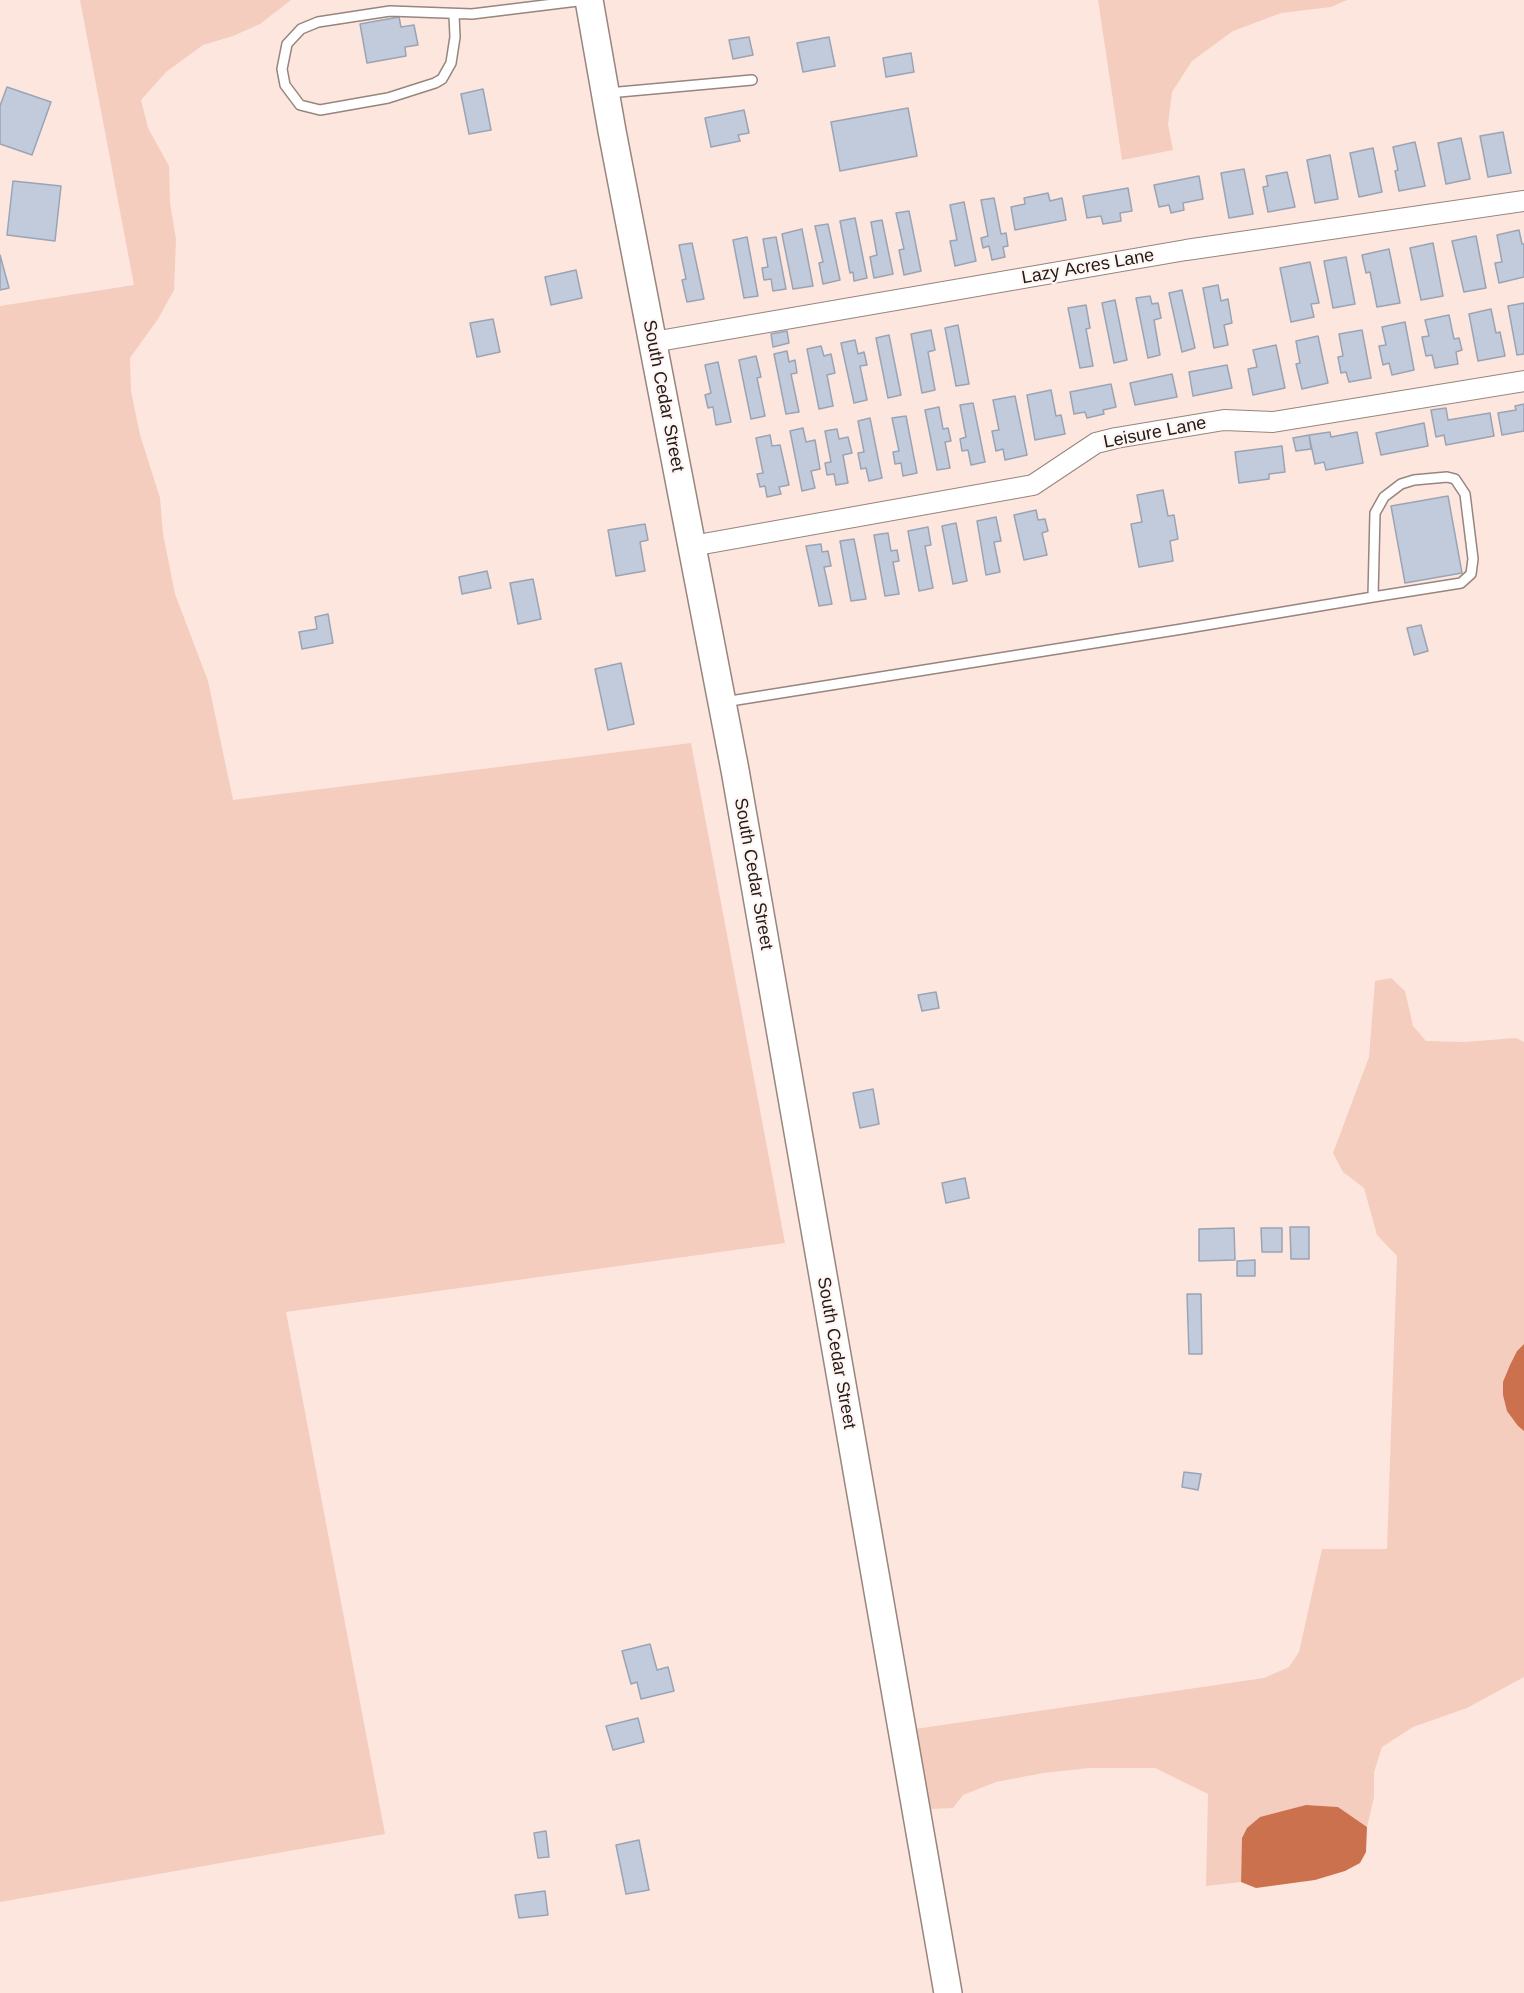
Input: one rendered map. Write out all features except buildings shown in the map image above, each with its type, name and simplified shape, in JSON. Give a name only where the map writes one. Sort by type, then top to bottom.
[{"type":"main road","name":"South Cedar Street","points":[[588,0],[722,703],[948,1993]]},
{"type":"street","name":"Lazy Acres Lane","points":[[653,342],[1186,250],[1524,201]]},
{"type":"street","name":"Leisure Lane","points":[[692,546],[1033,485],[1096,443],[1116,438],[1224,420],[1273,422],[1524,381]]},
{"type":"lane","points":[[454,15],[455,37],[451,63],[442,79],[435,83],[359,104],[320,110],[300,105],[285,85],[282,69],[287,44],[295,33],[325,20],[390,11],[454,15],[588,0]]},
{"type":"lane","points":[[606,94],[752,80]]},
{"type":"lane","points":[[722,703],[1461,583],[1471,574],[1473,559],[1465,494],[1455,479],[1447,477],[1414,480],[1401,484],[1384,496],[1375,513],[1373,597]]},
{"type":"shaded area","points":[[80,0],[291,0],[260,24],[233,36],[203,45],[166,72],[141,100],[148,128],[169,166],[170,203],[176,239],[174,290],[158,319],[130,358],[131,391],[140,435],[160,498],[163,534],[175,594],[208,681],[233,800],[691,743],[785,1243],[286,1312],[385,1834],[0,1902],[0,306],[134,285]]},
{"type":"shaded area","points":[[1098,0],[1347,0],[1331,7],[1281,13],[1233,31],[1192,61],[1172,92],[1168,124],[1173,150],[1122,160]]},
{"type":"shaded area","points":[[1391,978],[1405,991],[1413,1026],[1426,1041],[1465,1042],[1516,1038],[1524,1042],[1524,1344],[1517,1351],[1518,1426],[1524,1431],[1524,1677],[1467,1708],[1413,1727],[1382,1747],[1374,1772],[1374,1797],[1367,1827],[1338,1807],[1306,1805],[1285,1811],[1241,1861],[1241,1882],[1206,1886],[1208,1794],[1155,1768],[1089,1768],[1043,1773],[996,1782],[963,1795],[953,1808],[930,1809],[915,1729],[1264,1678],[1289,1667],[1299,1652],[1322,1549],[1387,1549],[1397,1256],[1377,1235],[1364,1188],[1343,1172],[1333,1153],[1369,1057],[1375,981]]},
{"type":"shaded area","points":[[1524,1344],[1524,1431],[1507,1411],[1503,1382],[1517,1351]]},
{"type":"shaded area","points":[[1306,1805],[1338,1807],[1367,1827],[1366,1852],[1360,1863],[1345,1871],[1315,1880],[1256,1888],[1241,1882],[1242,1838],[1247,1828],[1260,1817]]}]
